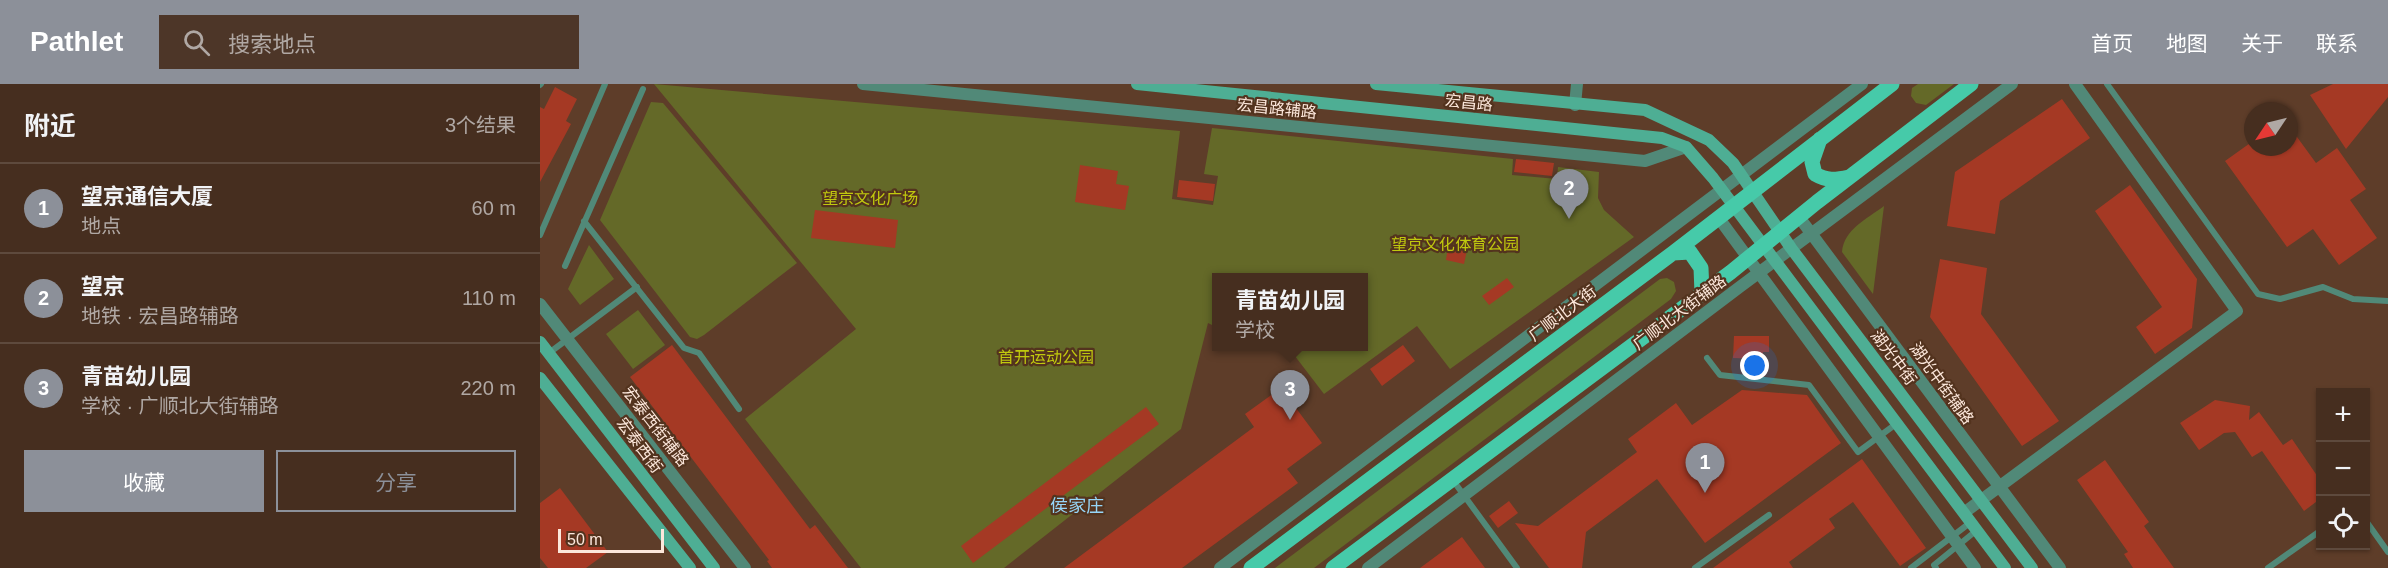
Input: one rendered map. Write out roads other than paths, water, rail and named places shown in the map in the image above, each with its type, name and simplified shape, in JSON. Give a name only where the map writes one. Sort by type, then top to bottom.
[{"type":"main road","name":"宏昌路","points":[[1137,84],[1662,138],[1686,147],[1734,205]]},
{"type":"main road","name":"宏昌路","points":[[1376,84],[1645,110],[1709,140],[1733,163]]},
{"type":"main road","name":"广顺北大街","points":[[1251,568],[1673,253],[1892,84]]},
{"type":"main road","points":[[1333,568],[1748,259],[1971,84]]},
{"type":"main road","points":[[1820,139],[1812,162],[1815,174],[1824,179],[1835,180],[1850,177]]},
{"type":"main road","name":"湖光中街","points":[[1733,163],[1791,249],[2032,568]]},
{"type":"main road","points":[[1734,205],[2005,568]]},
{"type":"main road","points":[[1673,253],[1690,252],[1701,268],[1702,293]]},
{"type":"main road","name":"宏泰西街","points":[[540,342],[714,568]]},
{"type":"main road","points":[[540,378],[690,568]]},
{"type":"street","name":"宏昌路辅路","points":[[863,84],[1645,161],[1686,147]]},
{"type":"street","points":[[1575,105],[1577,84]]},
{"type":"street","points":[[1220,568],[1862,84]]},
{"type":"street","name":"广顺北大街辅路","points":[[1368,568],[2012,84]]},
{"type":"street","points":[[1971,521],[1981,499],[2237,311],[2075,84]]},
{"type":"street","points":[[1718,217],[1975,568]]},
{"type":"street","name":"湖光中街辅路","points":[[1799,217],[2060,568]]},
{"type":"street","name":"宏泰西街辅路","points":[[540,304],[746,568]]},
{"type":"lane","points":[[540,234],[605,84]]},
{"type":"lane","points":[[2107,84],[2258,294],[2280,299],[2324,287],[2353,299],[2388,301]]},
{"type":"lane","points":[[565,266],[643,89]]},
{"type":"lane","points":[[584,221],[684,348],[699,353],[739,409]]},
{"type":"lane","points":[[549,353],[637,287]]},
{"type":"lane","points":[[1707,358],[1720,375],[1809,385],[1858,452],[1897,423]]},
{"type":"lane","points":[[1452,479],[1517,568]]},
{"type":"lane","points":[[1695,568],[1769,515]]},
{"type":"lane","points":[[1936,568],[1934,565],[1971,521]]},
{"type":"lane","points":[[2370,527],[2388,552]]},
{"type":"lane","points":[[2268,568],[2316,534]]},
{"type":"lane","points":[[1911,568],[1955,541]]},
{"type":"place","name":"望京","points":[[1569,219]]},
{"type":"place","name":"青苗幼儿园","points":[[1290,420]]},
{"type":"place","name":"望京通信大厦","points":[[1705,493]]},
{"type":"district","name":"侯家庄","points":[[1077,506]]},
{"type":"park label","name":"望京文化广场","points":[[870,198]]},
{"type":"park label","name":"望京文化体育公园","points":[[1455,244]]},
{"type":"park label","name":"首开运动公园","points":[[1046,357]]}]
